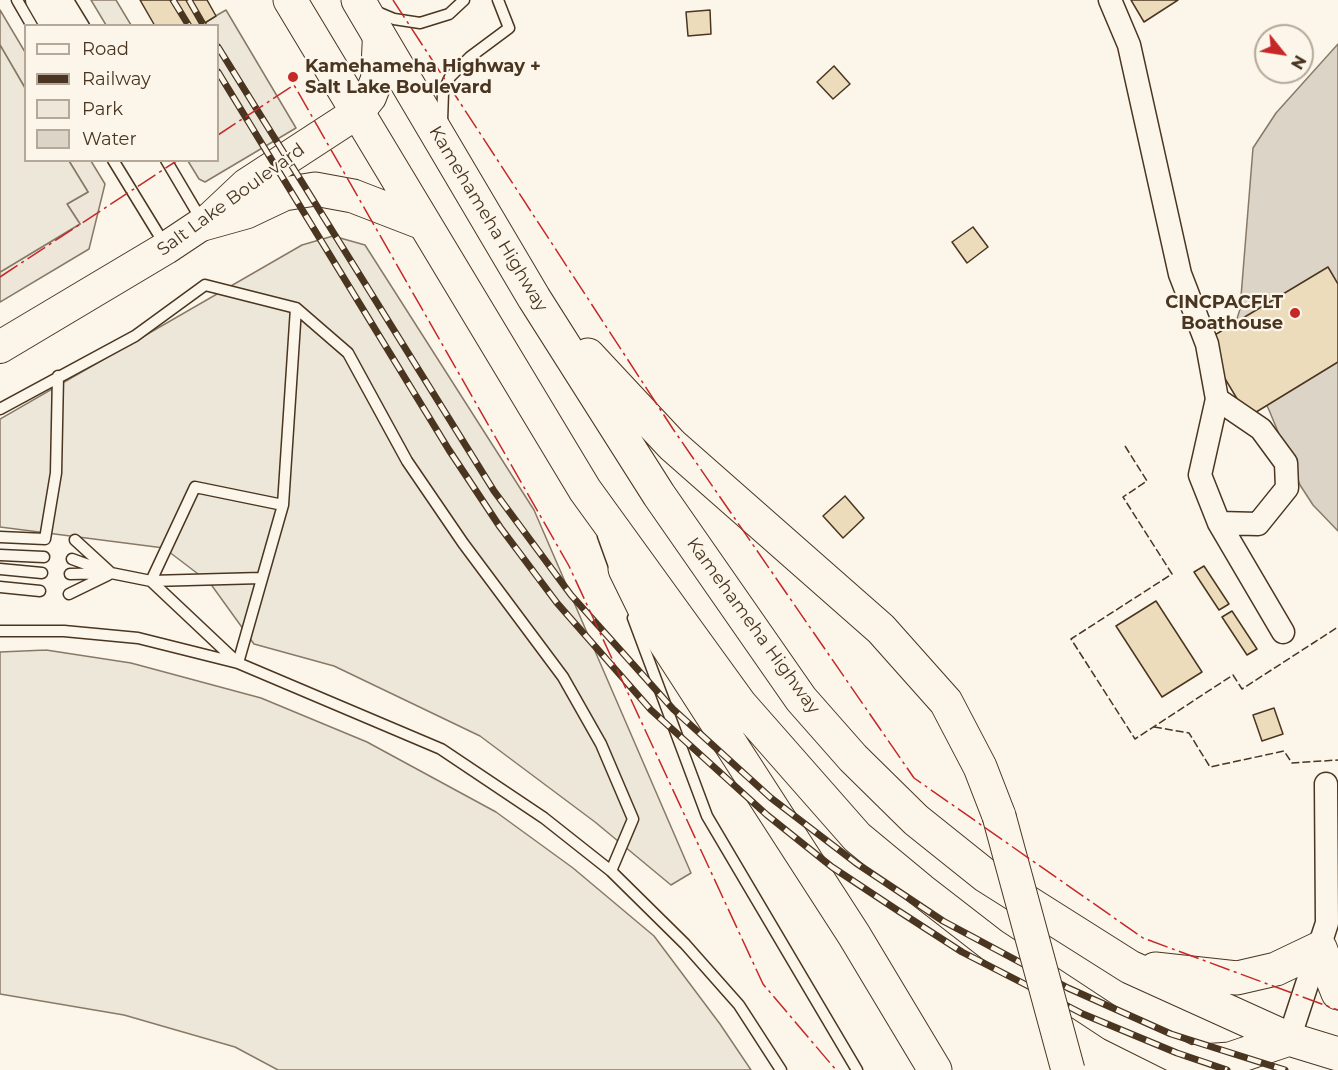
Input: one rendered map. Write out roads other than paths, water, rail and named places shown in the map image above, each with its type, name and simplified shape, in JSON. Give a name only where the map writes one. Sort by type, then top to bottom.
[{"type":"main road","points":[[290,0],[585,490],[740,705],[857,837],[992,945],[1112,1023],[1199,1066],[1230,1059],[1289,1039]]},
{"type":"main road","name":"Kamehameha Highway","points":[[358,0],[534,298],[680,524],[801,699],[853,758],[916,820],[986,876],[1130,967],[1289,1039],[1338,1054]]},
{"type":"main road","name":"Salt Lake Boulevard","points":[[0,347],[203,224],[246,185],[358,112],[370,97],[377,79],[380,35]]},
{"type":"main road","points":[[203,224],[246,212],[284,194],[308,189],[353,196],[423,223]]},
{"type":"main road","points":[[534,298],[672,445],[881,629],[946,702],[980,767],[999,816],[1068,1070]]},
{"type":"main road","points":[[585,490],[648,616],[854,935],[935,1070]]},
{"type":"main road","points":[[1130,967],[1237,978],[1276,969],[1320,948],[1338,993]]},
{"type":"street","points":[[37,0],[51,24]]},
{"type":"street","points":[[56,0],[70,24]]},
{"type":"street","points":[[1110,0],[1129,45],[1180,274],[1207,344],[1217,399],[1200,474],[1219,523],[1283,632]]},
{"type":"street","points":[[1217,399],[1260,429],[1286,463],[1287,488],[1258,524],[1219,523]]},
{"type":"street","points":[[1289,1039],[1327,923],[1326,784]]},
{"type":"lane","points":[[17,0],[31,24]]},
{"type":"lane","points":[[69,0],[83,24]]},
{"type":"lane","points":[[358,0],[394,19],[420,23],[449,14],[464,0]]},
{"type":"lane","points":[[455,164],[442,131],[440,111],[443,92],[457,69],[509,28],[498,0]]},
{"type":"lane","points":[[114,162],[166,248]]},
{"type":"lane","points":[[167,162],[203,224]]},
{"type":"lane","points":[[0,410],[58,376],[135,336],[205,285],[296,308],[348,353],[407,461],[463,543],[563,677],[602,744],[633,819],[611,871]]},
{"type":"lane","points":[[238,663],[283,505],[296,308]]},
{"type":"lane","points":[[0,537],[45,539],[56,473],[58,376]]},
{"type":"lane","points":[[151,581],[195,488],[283,505]]},
{"type":"lane","points":[[585,490],[707,816],[857,1070]]},
{"type":"lane","points":[[75,540],[111,573]]},
{"type":"lane","points":[[0,555],[44,557]]},
{"type":"lane","points":[[72,559],[111,573],[151,581],[261,578]]},
{"type":"lane","points":[[0,569],[42,573]]},
{"type":"lane","points":[[70,574],[111,573]]},
{"type":"lane","points":[[69,594],[111,573]]},
{"type":"lane","points":[[151,581],[238,663]]},
{"type":"lane","points":[[0,587],[40,591]]},
{"type":"lane","points":[[0,631],[64,631],[138,638],[238,663],[441,749],[544,818],[611,871],[685,944],[739,1005],[782,1070]]},
{"type":"water","points":[[1338,44],[1338,531],[1313,505],[1300,485],[1269,410],[1232,335],[1240,309],[1253,148],[1276,113],[1302,84],[1314,84],[1314,71]]},
{"type":"railway","points":[[173,0],[188,24]]},
{"type":"railway","points":[[189,0],[203,24]]},
{"type":"railway","points":[[219,49],[494,491],[571,595],[673,709],[771,798],[856,863],[943,921],[1068,988],[1171,1034],[1285,1070]]},
{"type":"railway","points":[[219,74],[449,450],[500,527],[557,603],[651,710],[767,815],[832,867],[962,952],[1083,1014],[1177,1053],[1227,1070]]},
{"type":"place","name":"Kamehameha Highway + Salt Lake Boulevard","points":[[293,77]]},
{"type":"place","name":"CINCPACFLT Boathouse","points":[[1295,313]]}]
